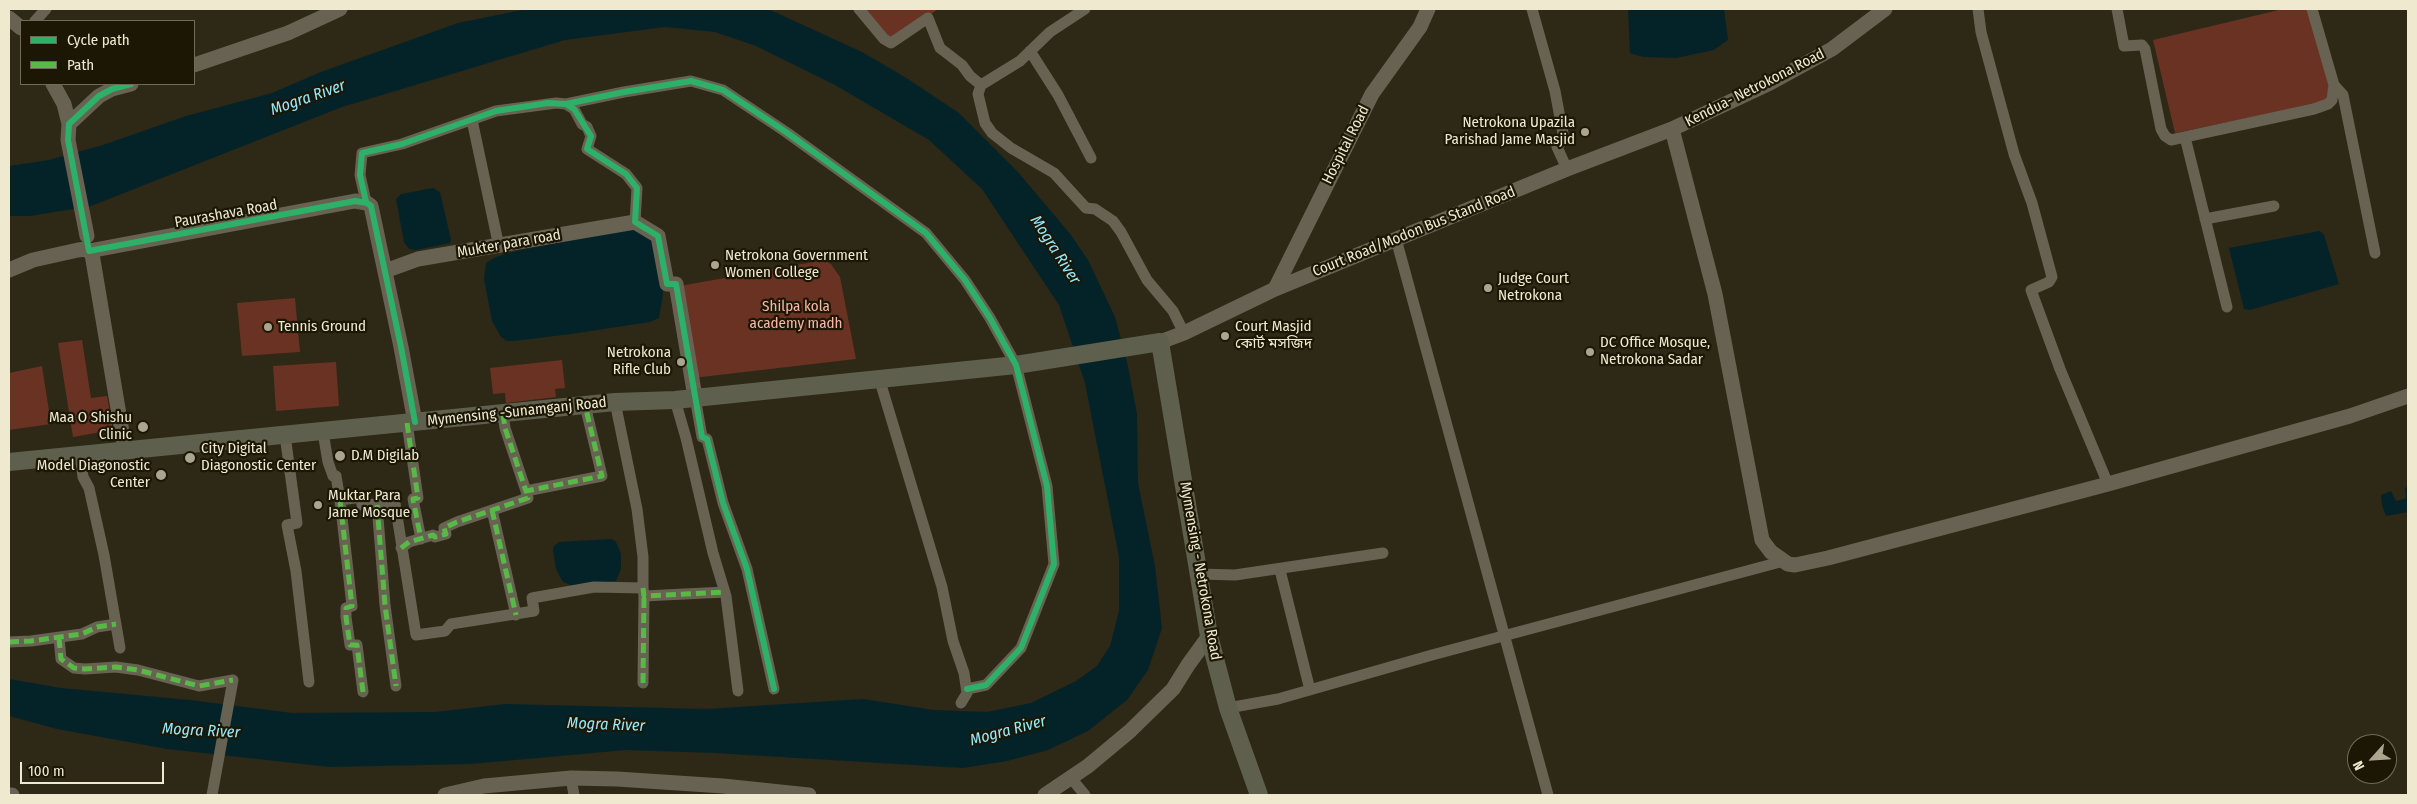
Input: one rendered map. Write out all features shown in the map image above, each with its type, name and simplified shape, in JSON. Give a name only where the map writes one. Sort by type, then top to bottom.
[{"type":"main road","name":"Mymensing -Sunamganj Road","points":[[9,462],[615,402],[675,400],[1021,364],[1160,342]]},
{"type":"main road","name":"Mymensing - Netrokona Road","points":[[1160,342],[1209,636],[1228,708],[1259,795]]},
{"type":"street","points":[[36,20],[46,9]]},
{"type":"street","points":[[195,65],[288,32],[340,9]]},
{"type":"street","points":[[859,9],[884,39],[891,43],[928,18],[940,48],[962,65],[970,76],[981,85]]},
{"type":"street","points":[[1085,9],[1050,32],[1020,60],[981,85],[978,94],[985,123],[992,133],[1030,160],[1054,173],[1086,208],[1095,209],[1113,220],[1147,280],[1173,311],[1184,333]]},
{"type":"street","name":"Hospital Road","points":[[1275,289],[1372,94],[1420,27],[1428,9]]},
{"type":"street","points":[[1532,9],[1555,91],[1564,139],[1558,147],[1567,169]]},
{"type":"street","name":"Kendua- Netrokona Road","points":[[1672,129],[1770,83],[1832,49],[1885,9]]},
{"type":"street","points":[[1978,9],[1981,32],[2014,154],[2032,203],[2052,277],[2049,282],[2031,290],[2108,484]]},
{"type":"street","points":[[2117,9],[2124,46],[2142,45],[2145,49],[2154,96],[2165,136],[2171,140],[2324,106],[2332,100],[2334,85]]},
{"type":"street","points":[[2312,9],[2334,85],[2342,95],[2375,253]]},
{"type":"street","points":[[9,18],[20,27]]},
{"type":"street","points":[[1030,51],[1058,95],[1091,158]]},
{"type":"street","points":[[421,539],[413,499],[418,498],[411,423],[385,271],[371,206],[366,202],[360,174],[362,153],[402,144],[496,112],[548,103],[566,104],[690,81],[723,90],[786,132],[926,233],[965,280],[1021,364],[1047,486],[1054,564],[1022,648],[986,685],[967,689]]},
{"type":"street","points":[[54,85],[64,104],[69,124],[68,140],[88,243],[94,258],[98,278],[125,450]]},
{"type":"street","points":[[69,124],[99,96],[112,89],[127,85]]},
{"type":"street","points":[[566,104],[574,109],[591,136],[587,149],[626,174],[637,188],[635,222],[658,236],[666,284],[676,284],[702,437],[707,439],[722,503],[747,569],[774,689]]},
{"type":"street","points":[[472,120],[498,246]]},
{"type":"street","points":[[1672,129],[1715,294],[1762,540],[1771,552],[1784,561],[1795,565],[2108,484],[2350,416],[2408,396]]},
{"type":"street","name":"Court Road/Modon Bus Stand Road","points":[[1160,342],[1184,333],[1275,289],[1567,169],[1672,129]]},
{"type":"street","points":[[2185,137],[2227,307]]},
{"type":"street","name":"Paurashava Road","points":[[9,270],[50,256],[82,249],[88,243],[355,201],[366,202]]},
{"type":"street","points":[[2206,219],[2274,206]]},
{"type":"street","name":"Mukter para road","points":[[385,271],[392,266],[418,259],[635,222]]},
{"type":"street","points":[[1396,239],[1548,795]]},
{"type":"street","points":[[879,378],[942,587],[943,600],[967,689],[967,693],[961,703]]},
{"type":"street","points":[[675,400],[686,438],[713,553],[725,592],[738,690]]},
{"type":"street","points":[[615,402],[635,495],[643,557],[643,683]]},
{"type":"street","points":[[526,491],[602,476],[585,405]]},
{"type":"street","points":[[401,548],[409,542],[446,534],[444,528],[528,498],[504,428],[502,414]]},
{"type":"street","points":[[323,432],[328,462],[333,476],[336,476],[340,500],[352,606],[346,608],[350,645],[357,645],[364,692]]},
{"type":"street","points":[[285,435],[297,523],[287,525],[296,571],[309,682]]},
{"type":"street","points":[[80,454],[104,555],[120,648]]},
{"type":"street","points":[[340,500],[362,497],[362,505],[395,503],[416,635],[445,631],[450,624],[534,611],[532,598],[594,587],[644,592],[725,592]]},
{"type":"street","points":[[377,504],[385,605],[396,686]]},
{"type":"street","points":[[492,510],[516,615]]},
{"type":"street","points":[[1199,574],[1235,575],[1280,570],[1383,553]]},
{"type":"street","points":[[1228,708],[1278,700],[1432,655],[1784,561]]},
{"type":"street","points":[[1280,570],[1310,690]]},
{"type":"street","points":[[9,642],[59,638],[82,634],[97,627],[116,624]]},
{"type":"street","points":[[1045,795],[1071,778],[1130,731],[1173,689],[1188,664],[1209,636]]},
{"type":"street","points":[[59,638],[61,659],[74,668],[116,667],[138,670],[200,686],[233,680],[212,795]]},
{"type":"street","points":[[570,778],[574,795]]},
{"type":"street","points":[[445,795],[484,786],[570,778],[626,779],[809,795]]},
{"type":"street","points":[[1071,778],[1085,795]]},
{"type":"green space","points":[[862,9],[938,9],[903,35],[890,40]]},
{"type":"green space","points":[[2283,9],[2310,9],[2330,83],[2328,96],[2324,101],[2175,133],[2153,40]]},
{"type":"green space","name":"Shilpa kola academy madh","points":[[824,260],[831,264],[840,277],[856,359],[693,378],[680,286]]},
{"type":"green space","name":"Tennis Ground","points":[[295,298],[300,352],[242,356],[237,303]]},
{"type":"green space","points":[[82,340],[91,398],[107,396],[113,430],[73,437],[58,343]]},
{"type":"green space","points":[[562,360],[565,388],[555,389],[556,397],[506,403],[505,393],[493,394],[490,368]]},
{"type":"green space","points":[[336,362],[339,406],[276,411],[273,366]]},
{"type":"green space","points":[[42,366],[51,424],[9,430],[9,373]]},
{"type":"water","name":"Mogra River","points":[[527,9],[768,9],[862,52],[908,79],[959,113],[1017,171],[1071,235],[1088,260],[1115,317],[1128,366],[1137,414],[1138,483],[1155,566],[1162,628],[1148,670],[1127,700],[1088,731],[1048,750],[1007,761],[963,768],[715,753],[626,750],[471,764],[330,767],[167,749],[57,729],[9,716],[9,679],[61,688],[190,700],[292,713],[435,712],[505,704],[707,709],[863,699],[934,710],[987,712],[1031,703],[1076,681],[1097,666],[1110,646],[1119,611],[1119,557],[1085,383],[1059,305],[982,189],[929,140],[835,85],[756,46],[715,32],[665,27],[565,40],[342,107],[91,206],[30,216],[9,216],[9,166],[49,160],[103,145],[186,116],[272,93],[321,72],[458,23]]},
{"type":"water","points":[[1628,9],[1724,9],[1728,40],[1714,50],[1676,58],[1643,57],[1630,53]]},
{"type":"water","points":[[433,188],[440,192],[451,240],[450,243],[416,250],[409,249],[404,242],[396,199],[401,194]]},
{"type":"water","points":[[631,228],[648,232],[662,263],[663,294],[659,318],[650,322],[514,341],[507,341],[501,337],[492,321],[484,279],[486,263],[496,257],[512,252]]},
{"type":"water","points":[[2320,231],[2324,235],[2339,284],[2250,310],[2244,309],[2229,248]]},
{"type":"water","points":[[2408,485],[2408,512],[2386,516],[2381,495],[2391,491],[2396,501],[2404,499],[2406,497],[2405,489]]},
{"type":"water","points":[[612,539],[616,542],[621,554],[621,569],[616,581],[573,586],[563,582],[556,569],[554,546],[559,542]]},
{"type":"marked path","points":[[401,548],[409,542],[433,535],[435,537],[446,534],[444,528],[457,522],[528,498],[526,491],[602,476],[585,405]]},
{"type":"marked path","points":[[503,414],[505,428],[526,491]]},
{"type":"marked path","points":[[407,423],[418,498],[413,499],[421,539]]},
{"type":"marked path","points":[[340,500],[352,606],[346,608],[346,617],[350,645],[357,645],[363,692]]},
{"type":"marked path","points":[[377,505],[385,605],[396,686]]},
{"type":"marked path","points":[[492,510],[516,615]]},
{"type":"marked path","points":[[643,588],[644,596],[725,592]]},
{"type":"marked path","points":[[643,683],[644,596]]},
{"type":"marked path","points":[[9,642],[82,634],[97,627],[116,624]]},
{"type":"marked path","points":[[59,638],[61,659],[74,668],[116,667],[138,670],[199,686],[233,680]]},
{"type":"cycle path","points":[[566,104],[691,81],[723,90],[786,132],[926,233],[965,280],[990,318],[1016,365],[1047,486],[1054,564],[1021,648],[986,685],[967,689]]},
{"type":"cycle path","points":[[127,85],[112,89],[99,96],[69,124],[68,140],[89,251],[355,201],[367,203],[371,206],[415,422]]},
{"type":"cycle path","points":[[366,202],[360,175],[362,153],[402,144],[496,111],[548,103],[566,104],[574,109],[591,136],[587,149],[626,174],[637,188],[635,222],[658,236],[667,284],[676,284],[702,437],[707,439],[723,503],[747,569],[774,689]]},
{"type":"place","name":"Netrokona Upazila Parishad Jame Masjid","points":[[1585,132]]},
{"type":"place","name":"Netrokona Government Women College","points":[[715,265]]},
{"type":"place","name":"Judge Court Netrokona","points":[[1488,288]]},
{"type":"place","name":"Tennis Ground","points":[[268,327]]},
{"type":"place","name":"Court Masjid কোর্ট মসজিদ","points":[[1225,336]]},
{"type":"place","name":"DC Office Mosque, Netrokona Sadar","points":[[1590,352]]},
{"type":"place","name":"Netrokona Rifle Club","points":[[681,362]]},
{"type":"place","name":"Maa O Shishu Clinic","points":[[143,427]]},
{"type":"place","name":"D.M Digilab","points":[[340,456]]},
{"type":"place","name":"City Digital Diagonostic Center","points":[[190,458]]},
{"type":"place","name":"Model Diagonostic Center","points":[[161,475]]},
{"type":"place","name":"Muktar Para Jame Mosque","points":[[318,505]]}]
